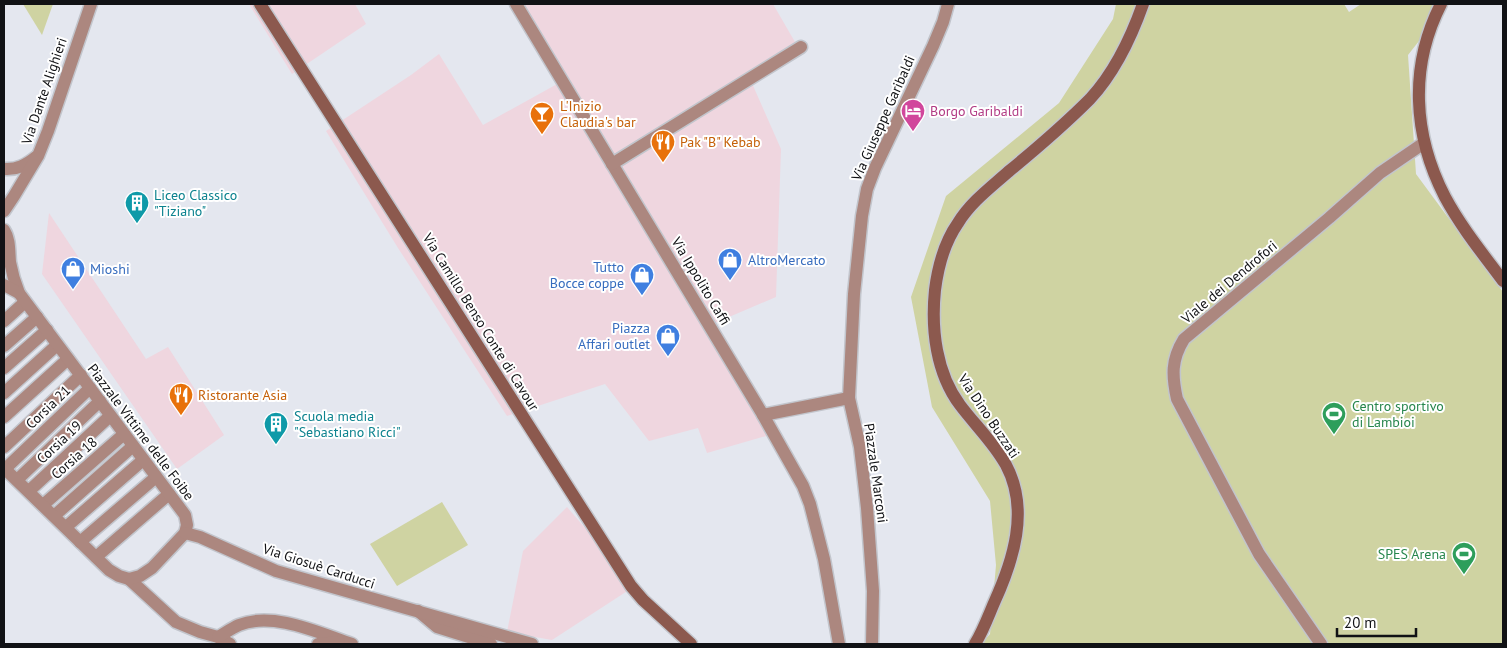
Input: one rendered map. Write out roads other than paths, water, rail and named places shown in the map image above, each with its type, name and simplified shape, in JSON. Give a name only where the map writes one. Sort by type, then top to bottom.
[{"type":"main road","name":"Via Camillo Benso Conte di Cavour","points":[[260,4],[630,586],[691,644]]},
{"type":"main road","name":"Via Dino Buzzati","points":[[978,640],[1006,576],[1013,554],[1018,509],[1014,488],[1006,466],[995,448],[959,404],[941,369],[933,316],[938,269],[946,244],[958,222],[972,204],[1056,131],[1091,97],[1115,66],[1134,29],[1142,4]]},
{"type":"main road","points":[[1441,4],[1426,42],[1419,79],[1419,113],[1424,143],[1446,198],[1462,225],[1503,281]]},
{"type":"street","name":"Via Dante Alighieri","points":[[4,211],[38,156],[48,132],[91,4]]},
{"type":"street","name":"Via Ippolito Caffi","points":[[516,4],[763,414]]},
{"type":"street","name":"Via Giuseppe Garibaldi","points":[[849,398],[854,294],[862,216],[867,189],[886,142],[933,46],[948,4]]},
{"type":"street","points":[[612,164],[801,47]]},
{"type":"street","name":"Viale dei Dendrofori","points":[[1321,644],[1259,554],[1177,399],[1174,384],[1174,367],[1177,351],[1184,339],[1362,188],[1380,173],[1424,143]]},
{"type":"street","points":[[4,169],[18,168],[38,156]]},
{"type":"street","points":[[4,230],[10,246],[13,279],[22,297]]},
{"type":"street","points":[[4,285],[22,297]]},
{"type":"street","points":[[4,321],[22,297]]},
{"type":"street","name":"Piazzale Vittime delle Foibe","points":[[22,297],[185,515],[187,525],[185,533]]},
{"type":"street","points":[[4,346],[37,316]]},
{"type":"street","points":[[4,368],[46,330]]},
{"type":"street","points":[[4,393],[57,345]]},
{"type":"street","points":[[4,418],[68,359]]},
{"type":"street","points":[[4,447],[80,375]]},
{"type":"street","name":"Corsia 21","points":[[4,468],[90,388]]},
{"type":"street","points":[[839,644],[824,559],[810,504],[803,486],[763,414],[849,398]]},
{"type":"street","name":"Piazzale Marconi","points":[[849,398],[860,448],[868,508],[873,591],[872,644]]},
{"type":"street","points":[[17,480],[100,401]]},
{"type":"street","name":"Corsia 19","points":[[29,491],[110,416]]},
{"type":"street","name":"Corsia 18","points":[[43,505],[124,434]]},
{"type":"street","points":[[54,516],[133,446]]},
{"type":"street","points":[[66,527],[143,460]]},
{"type":"street","points":[[4,468],[109,570],[129,579],[176,622],[218,637],[230,644]]},
{"type":"street","points":[[80,542],[156,477]]},
{"type":"street","points":[[96,557],[169,494]]},
{"type":"street","points":[[129,579],[140,576],[152,568],[185,533]]},
{"type":"street","name":"Via Giosuè Carducci","points":[[185,533],[200,537],[276,571],[532,644]]},
{"type":"street","name":"Via Giosuè Carducci","points":[[418,612],[437,627],[491,644]]},
{"type":"street","points":[[218,637],[239,625],[262,620],[281,622],[309,629],[348,643]]},
{"type":"street","points":[[318,644],[348,643]]},
{"type":"place","name":"Borgo Garibaldi","points":[[913,132]]},
{"type":"place","name":"L'Inizio Claudia's bar","points":[[542,135]]},
{"type":"place","name":"Pak \"B\" Kebab","points":[[663,163]]},
{"type":"place","name":"Liceo Classico \"Tiziano\"","points":[[137,224]]},
{"type":"place","name":"AltroMercato","points":[[730,281]]},
{"type":"place","name":"Mioshi","points":[[73,290]]},
{"type":"place","name":"Tutto Bocce coppe","points":[[642,296]]},
{"type":"place","name":"Piazza Affari outlet","points":[[668,357]]},
{"type":"place","name":"Ristorante Asia","points":[[181,416]]},
{"type":"place","name":"Centro sportivo di Lambioi","points":[[1334,435]]},
{"type":"place","name":"Scuola media \"Sebastiano Ricci\"","points":[[276,445]]},
{"type":"place","name":"SPES Arena","points":[[1464,575]]}]
